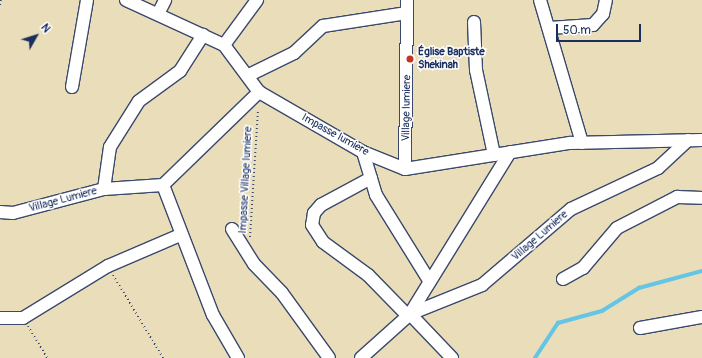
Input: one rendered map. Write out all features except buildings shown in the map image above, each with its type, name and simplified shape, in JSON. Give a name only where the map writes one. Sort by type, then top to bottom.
[{"type":"street","points":[[72,87],[87,0]]},
{"type":"street","points":[[104,189],[163,185],[259,92],[249,74],[224,45],[126,0]]},
{"type":"street","points":[[158,14],[165,0]]},
{"type":"street","points":[[224,45],[257,0]]},
{"type":"street","name":"Village lumiere","points":[[405,169],[407,0]]},
{"type":"street","points":[[540,0],[582,143]]},
{"type":"street","points":[[549,28],[593,25],[603,14],[606,0]]},
{"type":"street","points":[[249,74],[294,53],[322,26],[407,13]]},
{"type":"street","points":[[474,22],[477,78],[494,155]]},
{"type":"street","name":"Village Lumiere","points":[[0,212],[13,213],[104,189],[110,147],[139,101],[180,71],[203,35]]},
{"type":"street","name":"Impasse lumiere","points":[[259,92],[363,152],[405,169]]},
{"type":"street","name":"Village Lumiere","points":[[409,315],[482,285],[571,209],[658,168],[688,140]]},
{"type":"street","points":[[405,169],[510,152],[582,143],[702,140]]},
{"type":"street","points":[[363,152],[376,195],[430,282]]},
{"type":"street","name":"Village Lumiere","points":[[360,358],[409,315],[510,152]]},
{"type":"street","points":[[371,178],[321,205],[314,213],[312,225],[323,242],[368,275],[452,358]]},
{"type":"street","points":[[163,185],[180,235],[213,315],[238,358]]},
{"type":"street","points":[[563,279],[583,268],[617,228],[677,197],[702,198]]},
{"type":"street","points":[[232,230],[254,264],[282,293],[329,358]]},
{"type":"street","points":[[0,318],[23,318],[108,266],[180,235]]},
{"type":"street","points":[[640,328],[702,317]]},
{"type":"path","points":[[0,5],[1,0]]},
{"type":"path","name":"Impasse Village lumiere","points":[[250,240],[259,92]]},
{"type":"path","points":[[108,266],[163,358]]},
{"type":"path","points":[[23,318],[47,358]]},
{"type":"waterway","points":[[535,358],[558,323],[602,311],[639,288],[702,271]]},
{"type":"place","name":"Église Baptiste Shekinah","points":[[410,59]]}]
